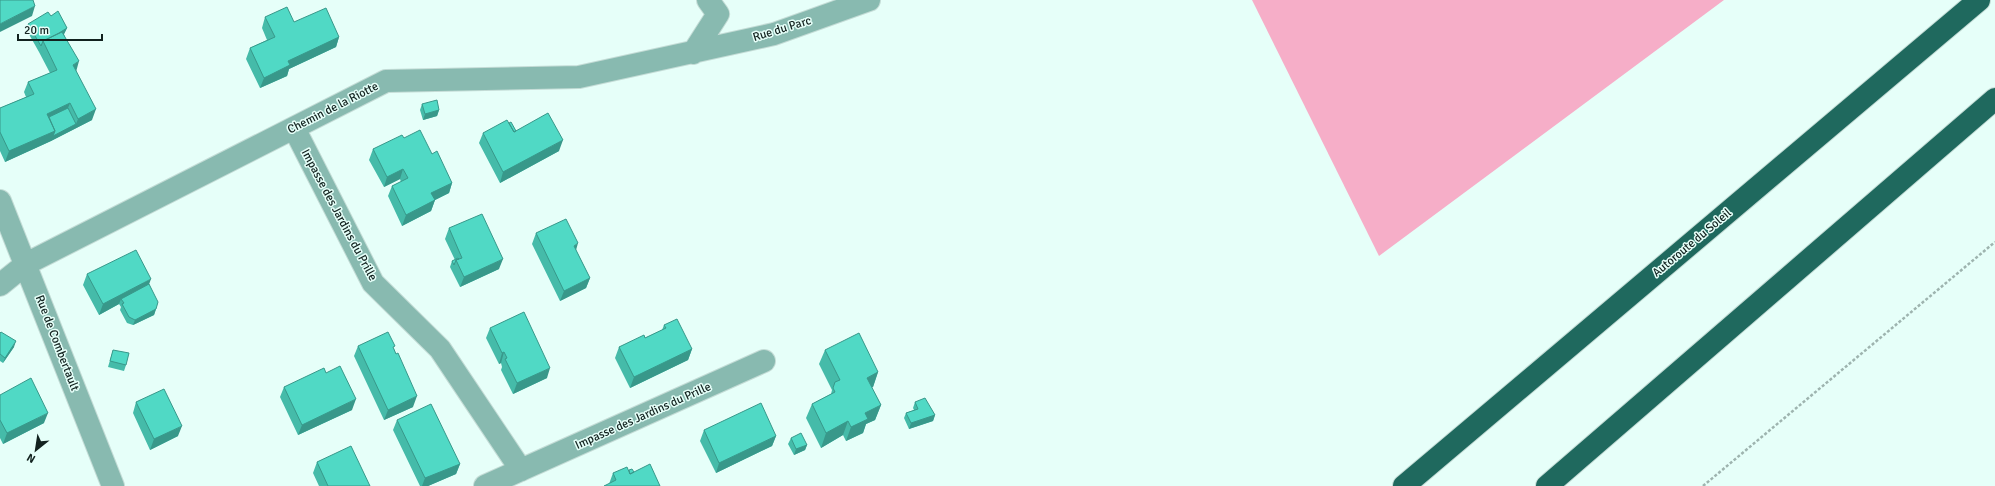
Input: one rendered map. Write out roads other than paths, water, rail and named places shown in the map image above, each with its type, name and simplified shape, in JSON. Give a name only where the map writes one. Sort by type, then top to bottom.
[{"type":"highway","name":"Autoroute du Soleil","points":[[1404,486],[1979,0]]},
{"type":"highway","points":[[1547,486],[1995,99]]},
{"type":"street","points":[[693,53],[718,14],[708,0]]},
{"type":"street","name":"Rue du Parc","points":[[693,53],[774,34],[869,0]]},
{"type":"street","name":"Chemin de la Riotte","points":[[0,285],[26,264],[386,81],[579,77],[693,53]]},
{"type":"street","name":"Impasse des Jardins du Prille","points":[[294,128],[373,283],[440,349],[521,470]]},
{"type":"street","name":"Rue de Combertault","points":[[0,201],[113,486]]},
{"type":"street","name":"Impasse des Jardins du Prille","points":[[485,486],[764,361]]}]
